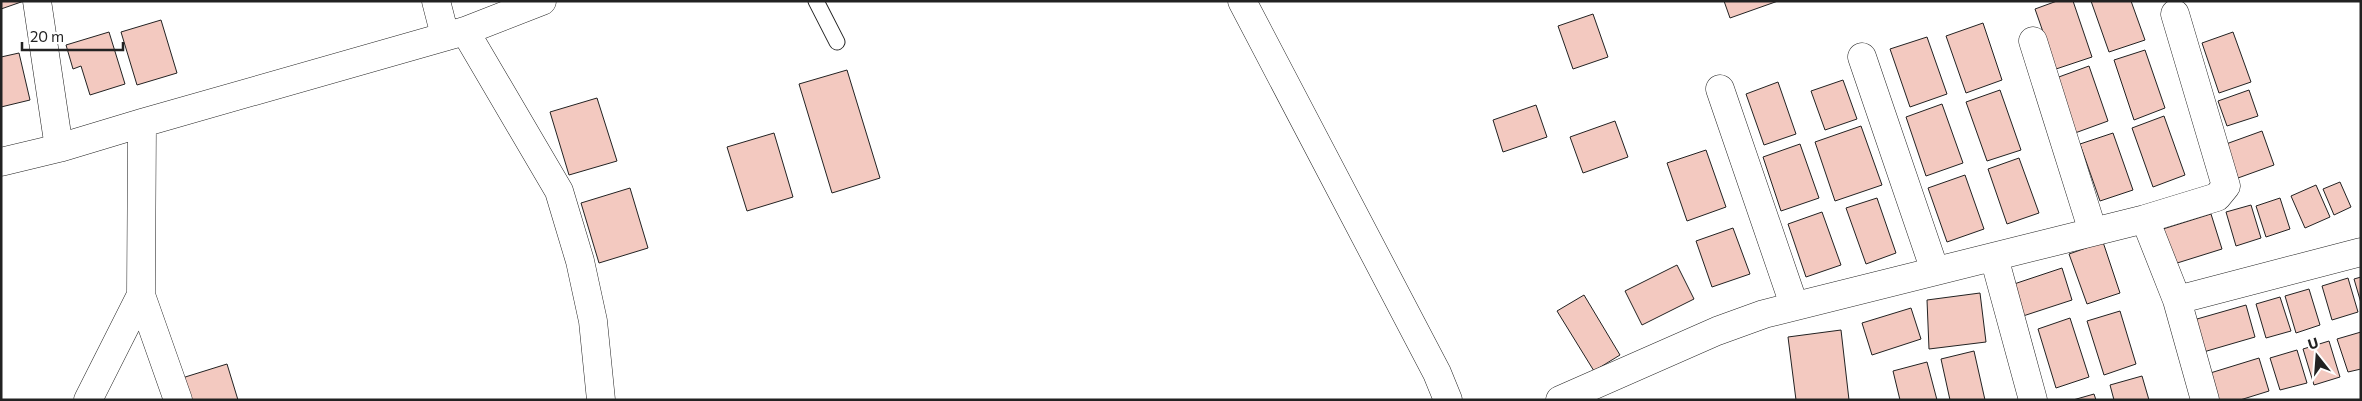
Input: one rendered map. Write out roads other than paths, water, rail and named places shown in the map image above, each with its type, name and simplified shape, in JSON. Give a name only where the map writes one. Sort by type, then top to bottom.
[{"type":"street","points":[[36,1],[59,148]]},
{"type":"street","points":[[436,1],[455,34],[560,190],[580,261],[594,321],[600,400]]},
{"type":"street","points":[[1,162],[59,148],[142,122],[455,34],[542,1]]},
{"type":"street","points":[[1242,1],[1437,372],[1448,400]]},
{"type":"street","points":[[1560,400],[1717,331],[1794,305],[2146,220],[2217,198],[2226,186],[2175,14]]},
{"type":"street","points":[[2033,41],[2093,232]]},
{"type":"street","points":[[1862,57],[1935,271]]},
{"type":"street","points":[[1720,88],[1794,305]]},
{"type":"street","points":[[142,122],[141,295],[178,400]]},
{"type":"street","points":[[2146,220],[2177,300],[2205,400]]},
{"type":"street","points":[[2177,300],[2361,252]]},
{"type":"street","points":[[1994,256],[2033,400]]},
{"type":"street","points":[[88,400],[141,295]]},
{"type":"lane","points":[[816,1],[838,42]]}]
